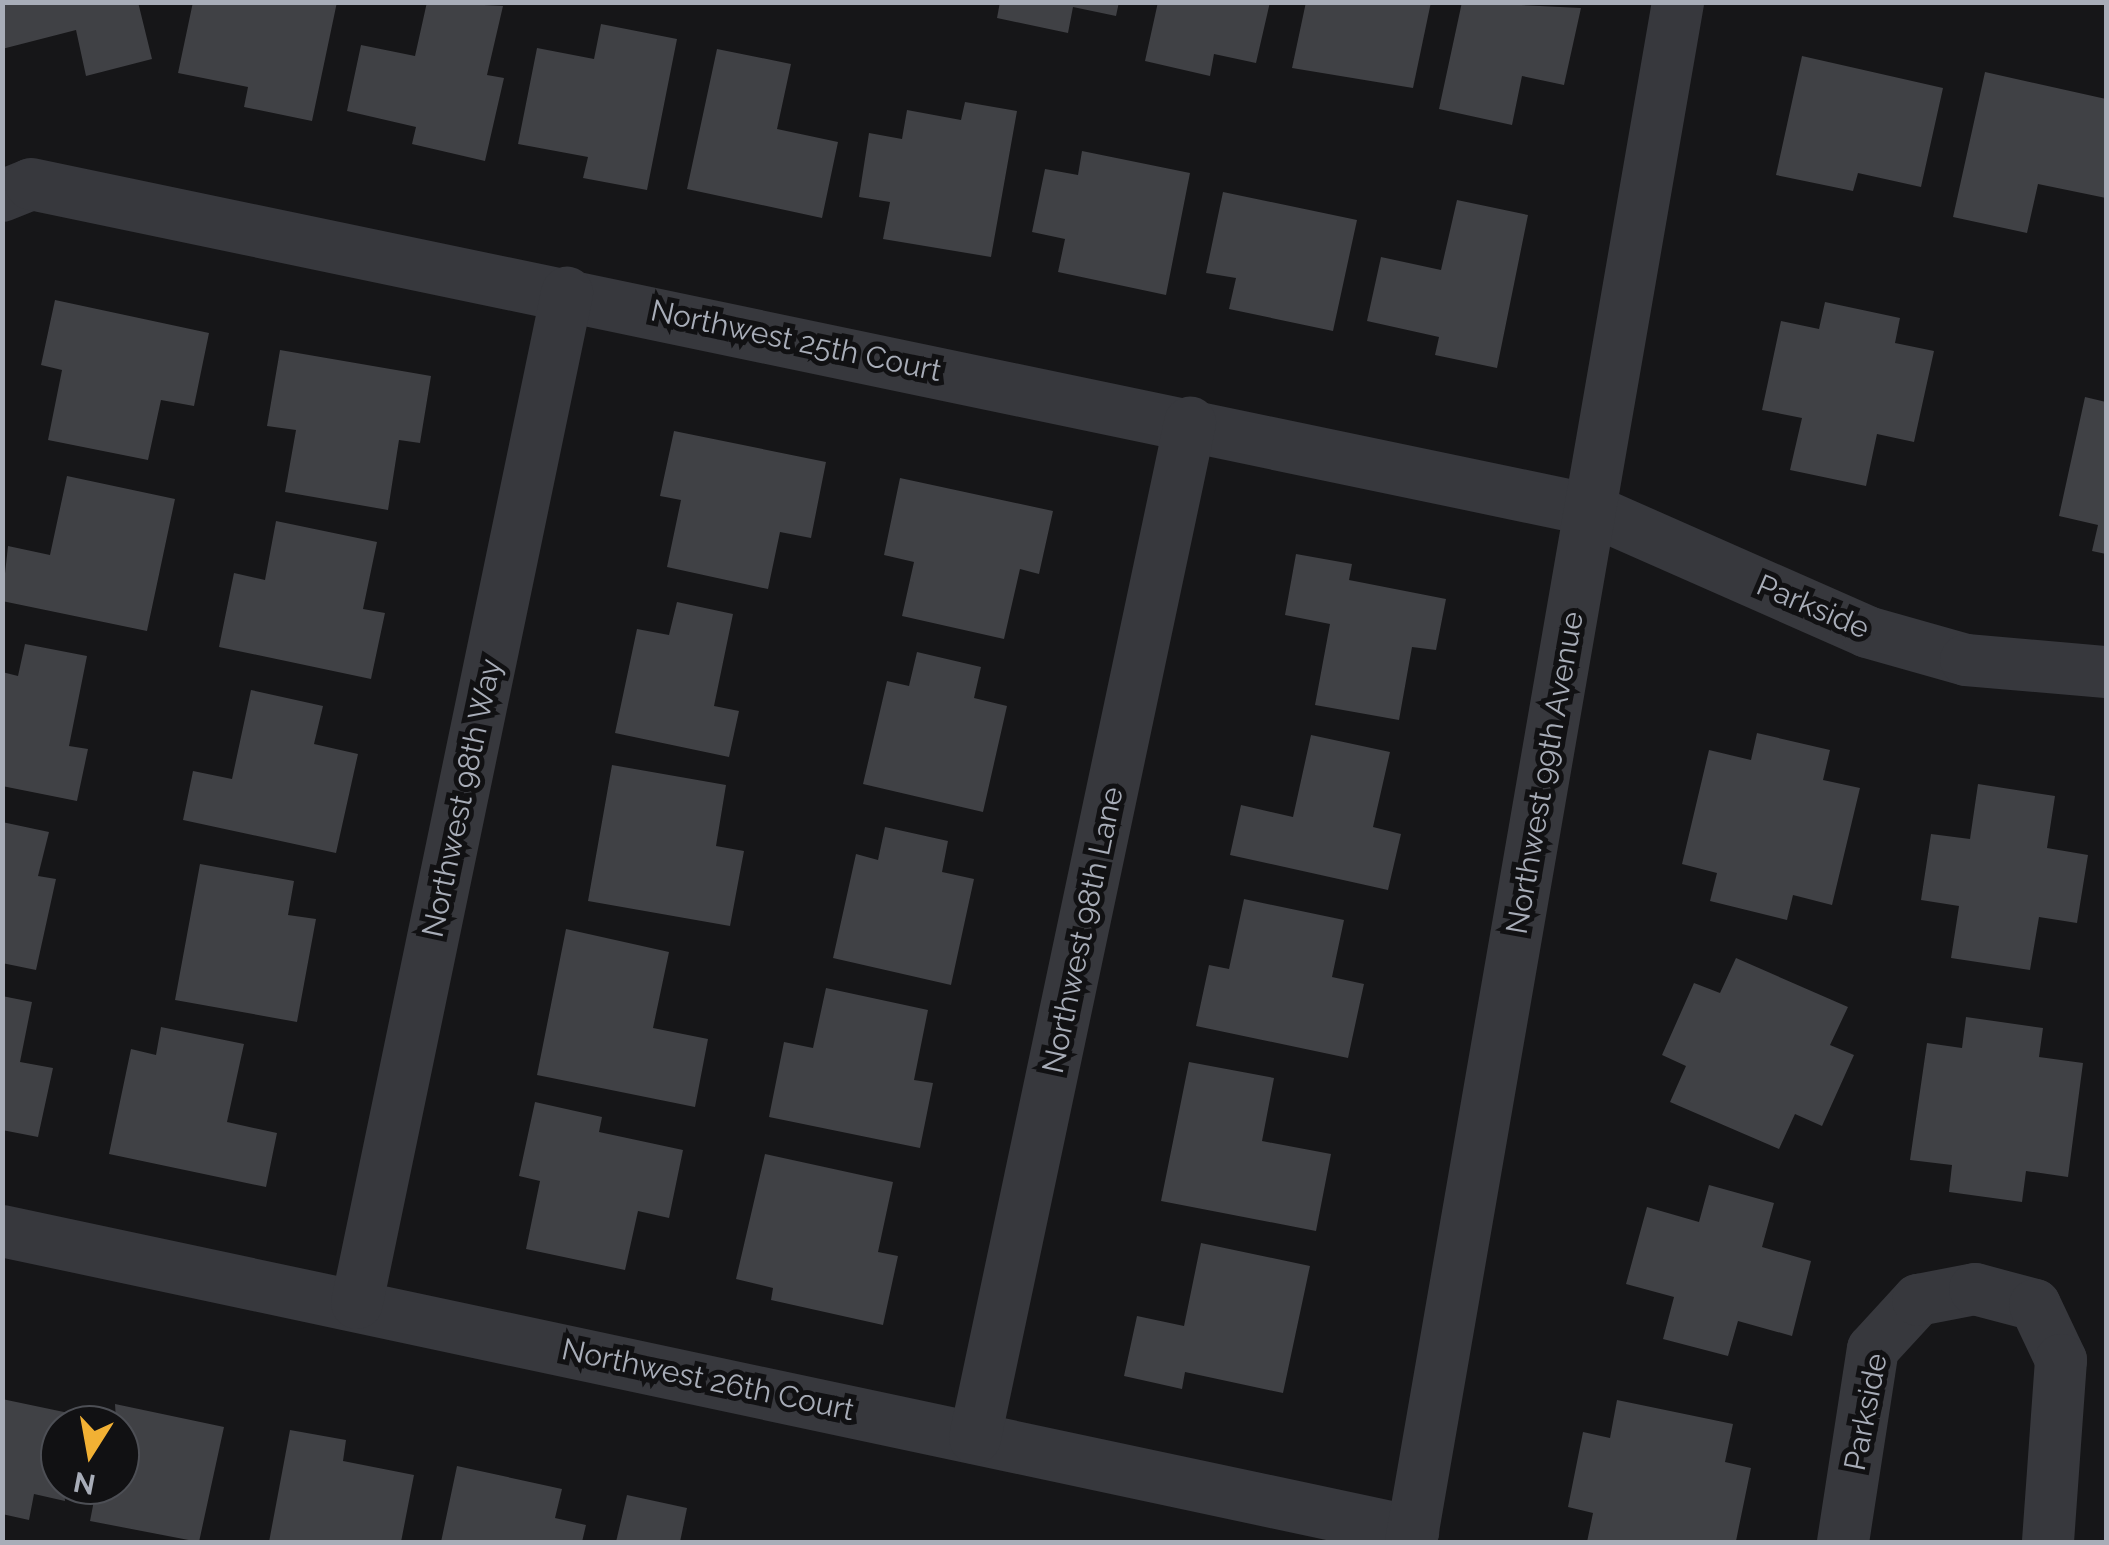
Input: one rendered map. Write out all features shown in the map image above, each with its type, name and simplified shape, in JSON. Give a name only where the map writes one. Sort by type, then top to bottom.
[{"type":"street","name":"Northwest 99th Avenue","points":[[1412,1537],[1678,2]]},
{"type":"street","name":"Northwest 25th Court","points":[[2,196],[31,184],[1190,423],[1591,510]]},
{"type":"street","name":"Northwest 98th Way","points":[[357,1303],[567,293]]},
{"type":"street","name":"Northwest 98th Lane","points":[[975,1438],[1190,423]]},
{"type":"street","name":"Parkside","points":[[1591,510],[1866,632],[1966,660],[2106,672]]},
{"type":"street","name":"Northwest 26th Court","points":[[2,1232],[357,1303],[1412,1537]]},
{"type":"street","name":"Parkside","points":[[1843,1542],[1872,1350],[1918,1300],[1975,1289],[2035,1305],[2061,1360],[2048,1542]]},
{"type":"building","points":[[2,2],[138,2],[152,59],[86,76],[76,30],[2,49]]},
{"type":"building","points":[[193,2],[337,2],[312,121],[244,107],[248,87],[178,73]]},
{"type":"building","points":[[427,2],[503,6],[487,75],[504,78],[485,161],[412,144],[416,127],[347,111],[361,45],[415,56]]},
{"type":"building","points":[[1000,2],[1119,2],[1116,16],[1073,7],[1068,33],[997,18]]},
{"type":"building","points":[[1158,2],[1270,2],[1256,63],[1214,54],[1210,76],[1145,61]]},
{"type":"building","points":[[1306,2],[1431,2],[1413,88],[1292,68]]},
{"type":"building","points":[[1462,2],[1581,8],[1564,85],[1522,76],[1512,125],[1439,109]]},
{"type":"building","points":[[601,24],[677,39],[647,190],[583,178],[588,157],[518,144],[537,48],[594,59]]},
{"type":"building","points":[[717,49],[791,64],[777,129],[838,142],[822,218],[687,189]]},
{"type":"building","points":[[1802,56],[1943,88],[1921,187],[1858,173],[1853,191],[1776,175]]},
{"type":"building","points":[[1985,72],[2106,99],[2106,198],[2038,184],[2027,233],[1953,217]]},
{"type":"building","points":[[965,102],[1017,111],[991,257],[883,239],[890,202],[859,197],[869,133],[902,139],[907,110],[961,120]]},
{"type":"building","points":[[1082,151],[1190,173],[1166,295],[1058,272],[1065,239],[1032,232],[1045,169],[1078,175]]},
{"type":"building","points":[[1223,192],[1357,220],[1333,331],[1229,309],[1236,278],[1206,273]]},
{"type":"building","points":[[1457,200],[1528,215],[1497,368],[1435,355],[1439,337],[1367,321],[1381,257],[1441,270]]},
{"type":"building","points":[[55,300],[209,333],[194,406],[161,400],[148,460],[48,440],[62,370],[41,365]]},
{"type":"building","points":[[1825,302],[1900,318],[1895,343],[1934,351],[1914,442],[1877,434],[1866,486],[1790,470],[1802,418],[1762,410],[1781,321],[1819,329]]},
{"type":"building","points":[[280,350],[431,376],[420,443],[399,440],[388,510],[285,492],[296,430],[267,426]]},
{"type":"building","points":[[2085,397],[2106,402],[2106,554],[2092,551],[2098,525],[2059,516]]},
{"type":"building","points":[[674,431],[826,462],[811,538],[780,532],[768,589],[667,567],[681,500],[660,496]]},
{"type":"building","points":[[67,476],[175,499],[147,631],[2,601],[8,546],[50,555]]},
{"type":"building","points":[[900,478],[1053,511],[1039,574],[1020,569],[1004,639],[902,616],[914,562],[884,555]]},
{"type":"building","points":[[276,521],[377,542],[363,609],[385,613],[371,679],[219,647],[234,573],[265,580]]},
{"type":"building","points":[[1296,554],[1352,564],[1349,580],[1446,599],[1436,650],[1412,647],[1399,720],[1315,705],[1330,624],[1285,615]]},
{"type":"building","points":[[677,602],[733,614],[714,706],[739,711],[729,757],[615,733],[637,629],[669,635]]},
{"type":"building","points":[[25,644],[87,656],[69,746],[88,749],[77,801],[2,786],[2,672],[18,676]]},
{"type":"building","points":[[917,652],[981,667],[974,698],[1007,706],[983,812],[863,784],[887,681],[909,686]]},
{"type":"building","points":[[251,690],[323,706],[314,744],[358,754],[336,853],[183,820],[193,771],[232,779]]},
{"type":"building","points":[[1757,733],[1830,750],[1823,780],[1860,788],[1832,905],[1793,895],[1787,920],[1710,901],[1717,873],[1682,864],[1709,750],[1751,760]]},
{"type":"building","points":[[1311,735],[1390,752],[1373,827],[1401,834],[1388,890],[1230,855],[1241,805],[1293,817]]},
{"type":"building","points":[[612,765],[726,785],[716,846],[744,851],[730,926],[588,901]]},
{"type":"building","points":[[1978,784],[2055,796],[2047,848],[2088,855],[2077,923],[2039,917],[2030,970],[1951,958],[1959,906],[1921,900],[1931,834],[1970,839]]},
{"type":"building","points":[[2,822],[49,832],[38,876],[56,879],[36,970],[2,963]]},
{"type":"building","points":[[885,827],[948,841],[942,872],[974,879],[951,985],[833,958],[856,854],[878,860]]},
{"type":"building","points":[[200,864],[294,881],[288,915],[316,919],[297,1022],[175,1000]]},
{"type":"building","points":[[1244,899],[1344,920],[1332,977],[1364,984],[1348,1058],[1196,1026],[1209,965],[1229,969]]},
{"type":"building","points":[[566,929],[669,952],[653,1028],[708,1039],[695,1107],[537,1075]]},
{"type":"building","points":[[1736,958],[1848,1007],[1830,1045],[1854,1055],[1822,1126],[1795,1114],[1779,1149],[1670,1102],[1686,1066],[1662,1055],[1694,983],[1720,993]]},
{"type":"building","points":[[826,988],[928,1010],[914,1080],[933,1083],[920,1148],[769,1117],[784,1042],[813,1048]]},
{"type":"building","points":[[2,996],[32,1002],[20,1062],[53,1068],[38,1137],[2,1130]]},
{"type":"building","points":[[1966,1017],[2043,1028],[2039,1057],[2083,1063],[2068,1177],[2026,1171],[2022,1202],[1949,1192],[1952,1165],[1910,1160],[1927,1043],[1962,1048]]},
{"type":"building","points":[[161,1027],[244,1044],[227,1122],[277,1133],[266,1187],[109,1154],[131,1049],[156,1055]]},
{"type":"building","points":[[1189,1062],[1274,1078],[1262,1141],[1331,1154],[1316,1231],[1161,1201]]},
{"type":"building","points":[[535,1102],[602,1117],[599,1132],[683,1150],[669,1218],[638,1211],[625,1270],[526,1249],[540,1181],[519,1176]]},
{"type":"building","points":[[765,1154],[893,1182],[878,1252],[898,1256],[883,1325],[771,1300],[773,1288],[736,1279]]},
{"type":"building","points":[[1709,1185],[1774,1203],[1762,1247],[1811,1261],[1792,1336],[1738,1321],[1728,1356],[1663,1339],[1674,1297],[1626,1284],[1647,1207],[1699,1222]]},
{"type":"building","points":[[1201,1243],[1310,1266],[1283,1393],[1185,1372],[1182,1389],[1124,1376],[1137,1316],[1184,1326]]},
{"type":"building","points":[[2,1399],[40,1407],[40,1495],[34,1494],[29,1520],[2,1514]]},
{"type":"building","points":[[1617,1400],[1733,1424],[1725,1462],[1751,1468],[1736,1541],[1587,1542],[1593,1513],[1568,1507],[1583,1432],[1610,1438]]},
{"type":"building","points":[[140,1409],[224,1427],[199,1542],[90,1521],[93,1505],[140,1505]]},
{"type":"building","points":[[290,1430],[346,1440],[343,1461],[414,1475],[401,1542],[269,1542]]},
{"type":"building","points":[[457,1466],[562,1489],[555,1518],[586,1525],[582,1542],[441,1542]]},
{"type":"building","points":[[627,1495],[687,1508],[680,1542],[616,1542]]}]
